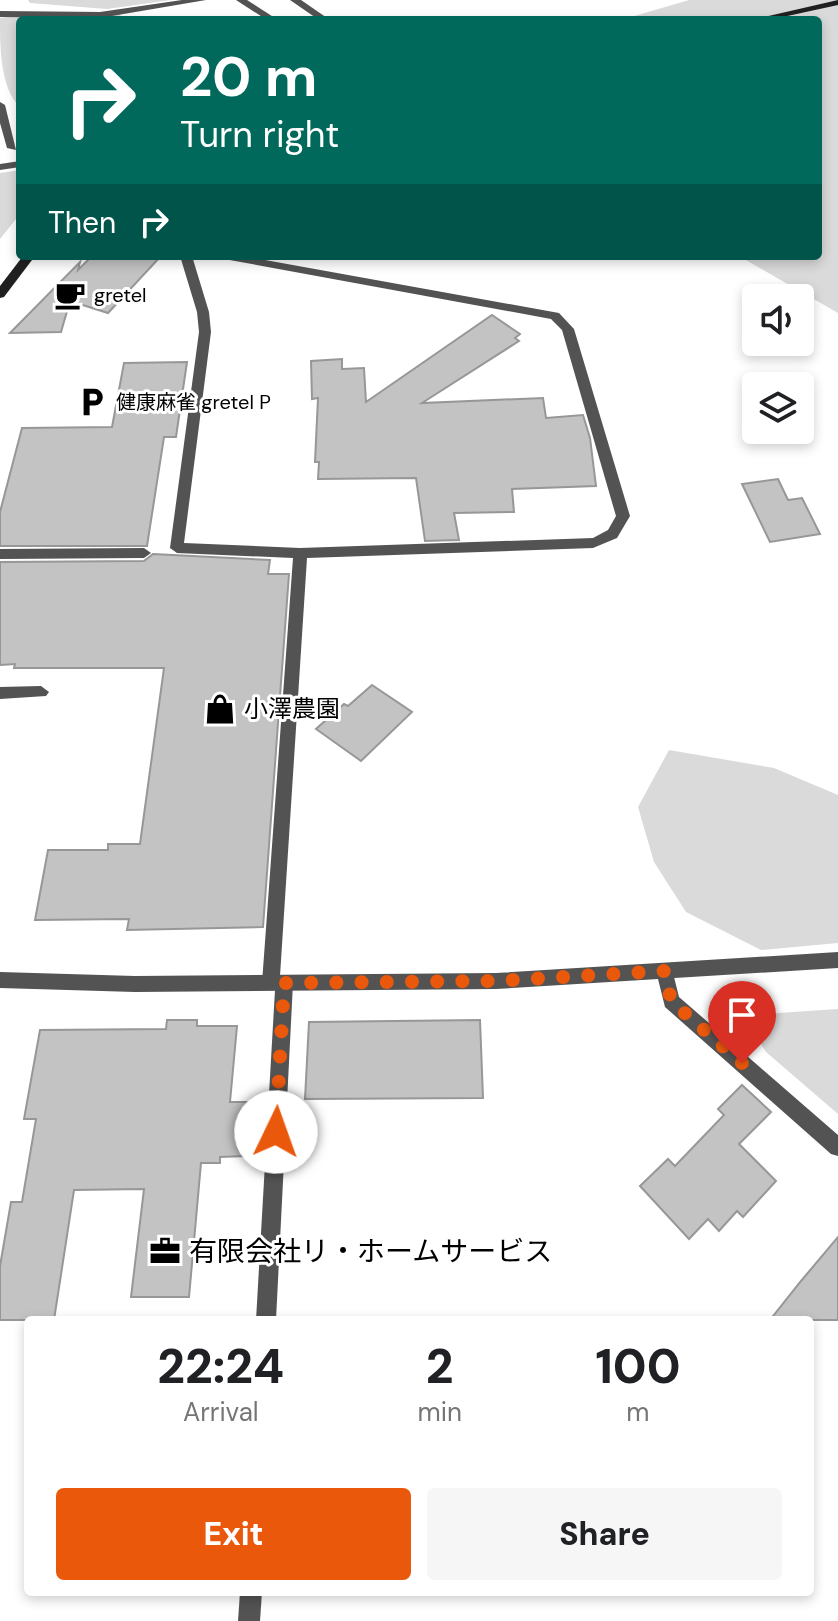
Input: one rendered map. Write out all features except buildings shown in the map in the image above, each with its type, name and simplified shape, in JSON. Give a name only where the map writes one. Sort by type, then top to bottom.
[{"type":"main road","points":[[774,16],[838,2]]},
{"type":"main road","points":[[0,294],[26,260]]},
{"type":"street","points":[[0,14],[100,15],[201,0]]},
{"type":"street","points":[[241,0],[267,16]]},
{"type":"street","points":[[295,0],[319,16]]},
{"type":"street","points":[[0,105],[16,147],[0,151]]},
{"type":"street","points":[[5,120],[16,119]]},
{"type":"street","points":[[187,260],[203,312],[205,332],[177,548],[300,553],[593,543],[609,538],[619,528],[623,516],[568,329],[555,316],[246,260]]},
{"type":"street","points":[[0,554],[144,553]]},
{"type":"street","points":[[266,1316],[277,983],[300,553]]},
{"type":"street","points":[[0,693],[41,692]]},
{"type":"street","points":[[0,980],[277,983],[496,981],[838,960]]},
{"type":"street","points":[[665,971],[671,1001],[838,1147]]},
{"type":"street","points":[[249,1621],[251,1596]]},
{"type":"shaded area","points":[[28,0],[171,0],[107,9],[30,3]]},
{"type":"shaded area","points":[[689,0],[838,0],[838,313],[814,299],[814,284],[788,284],[746,260],[822,260],[822,16],[634,16]]},
{"type":"shaded area","points":[[23,15],[121,16],[16,16],[16,102],[5,78],[0,18]]},
{"type":"shaded area","points":[[16,171],[16,219],[0,239],[0,173]]},
{"type":"shaded area","points":[[669,750],[774,768],[838,795],[838,943],[761,950],[686,912],[654,862],[638,807]]},
{"type":"shaded area","points":[[838,1009],[838,1114],[766,1052],[755,1035],[761,1020],[778,1013]]},
{"type":"place","name":"gretel","points":[[70,295]]},
{"type":"place","name":"健康麻雀 gretel P","points":[[92,402]]},
{"type":"place","name":"小澤農園","points":[[220,709]]},
{"type":"place","name":"有限会社リ・ホームサービス","points":[[165,1251]]},
{"type":"route","points":[[276,1132],[284,983],[496,981],[665,971],[671,1001],[742,1063]]}]
